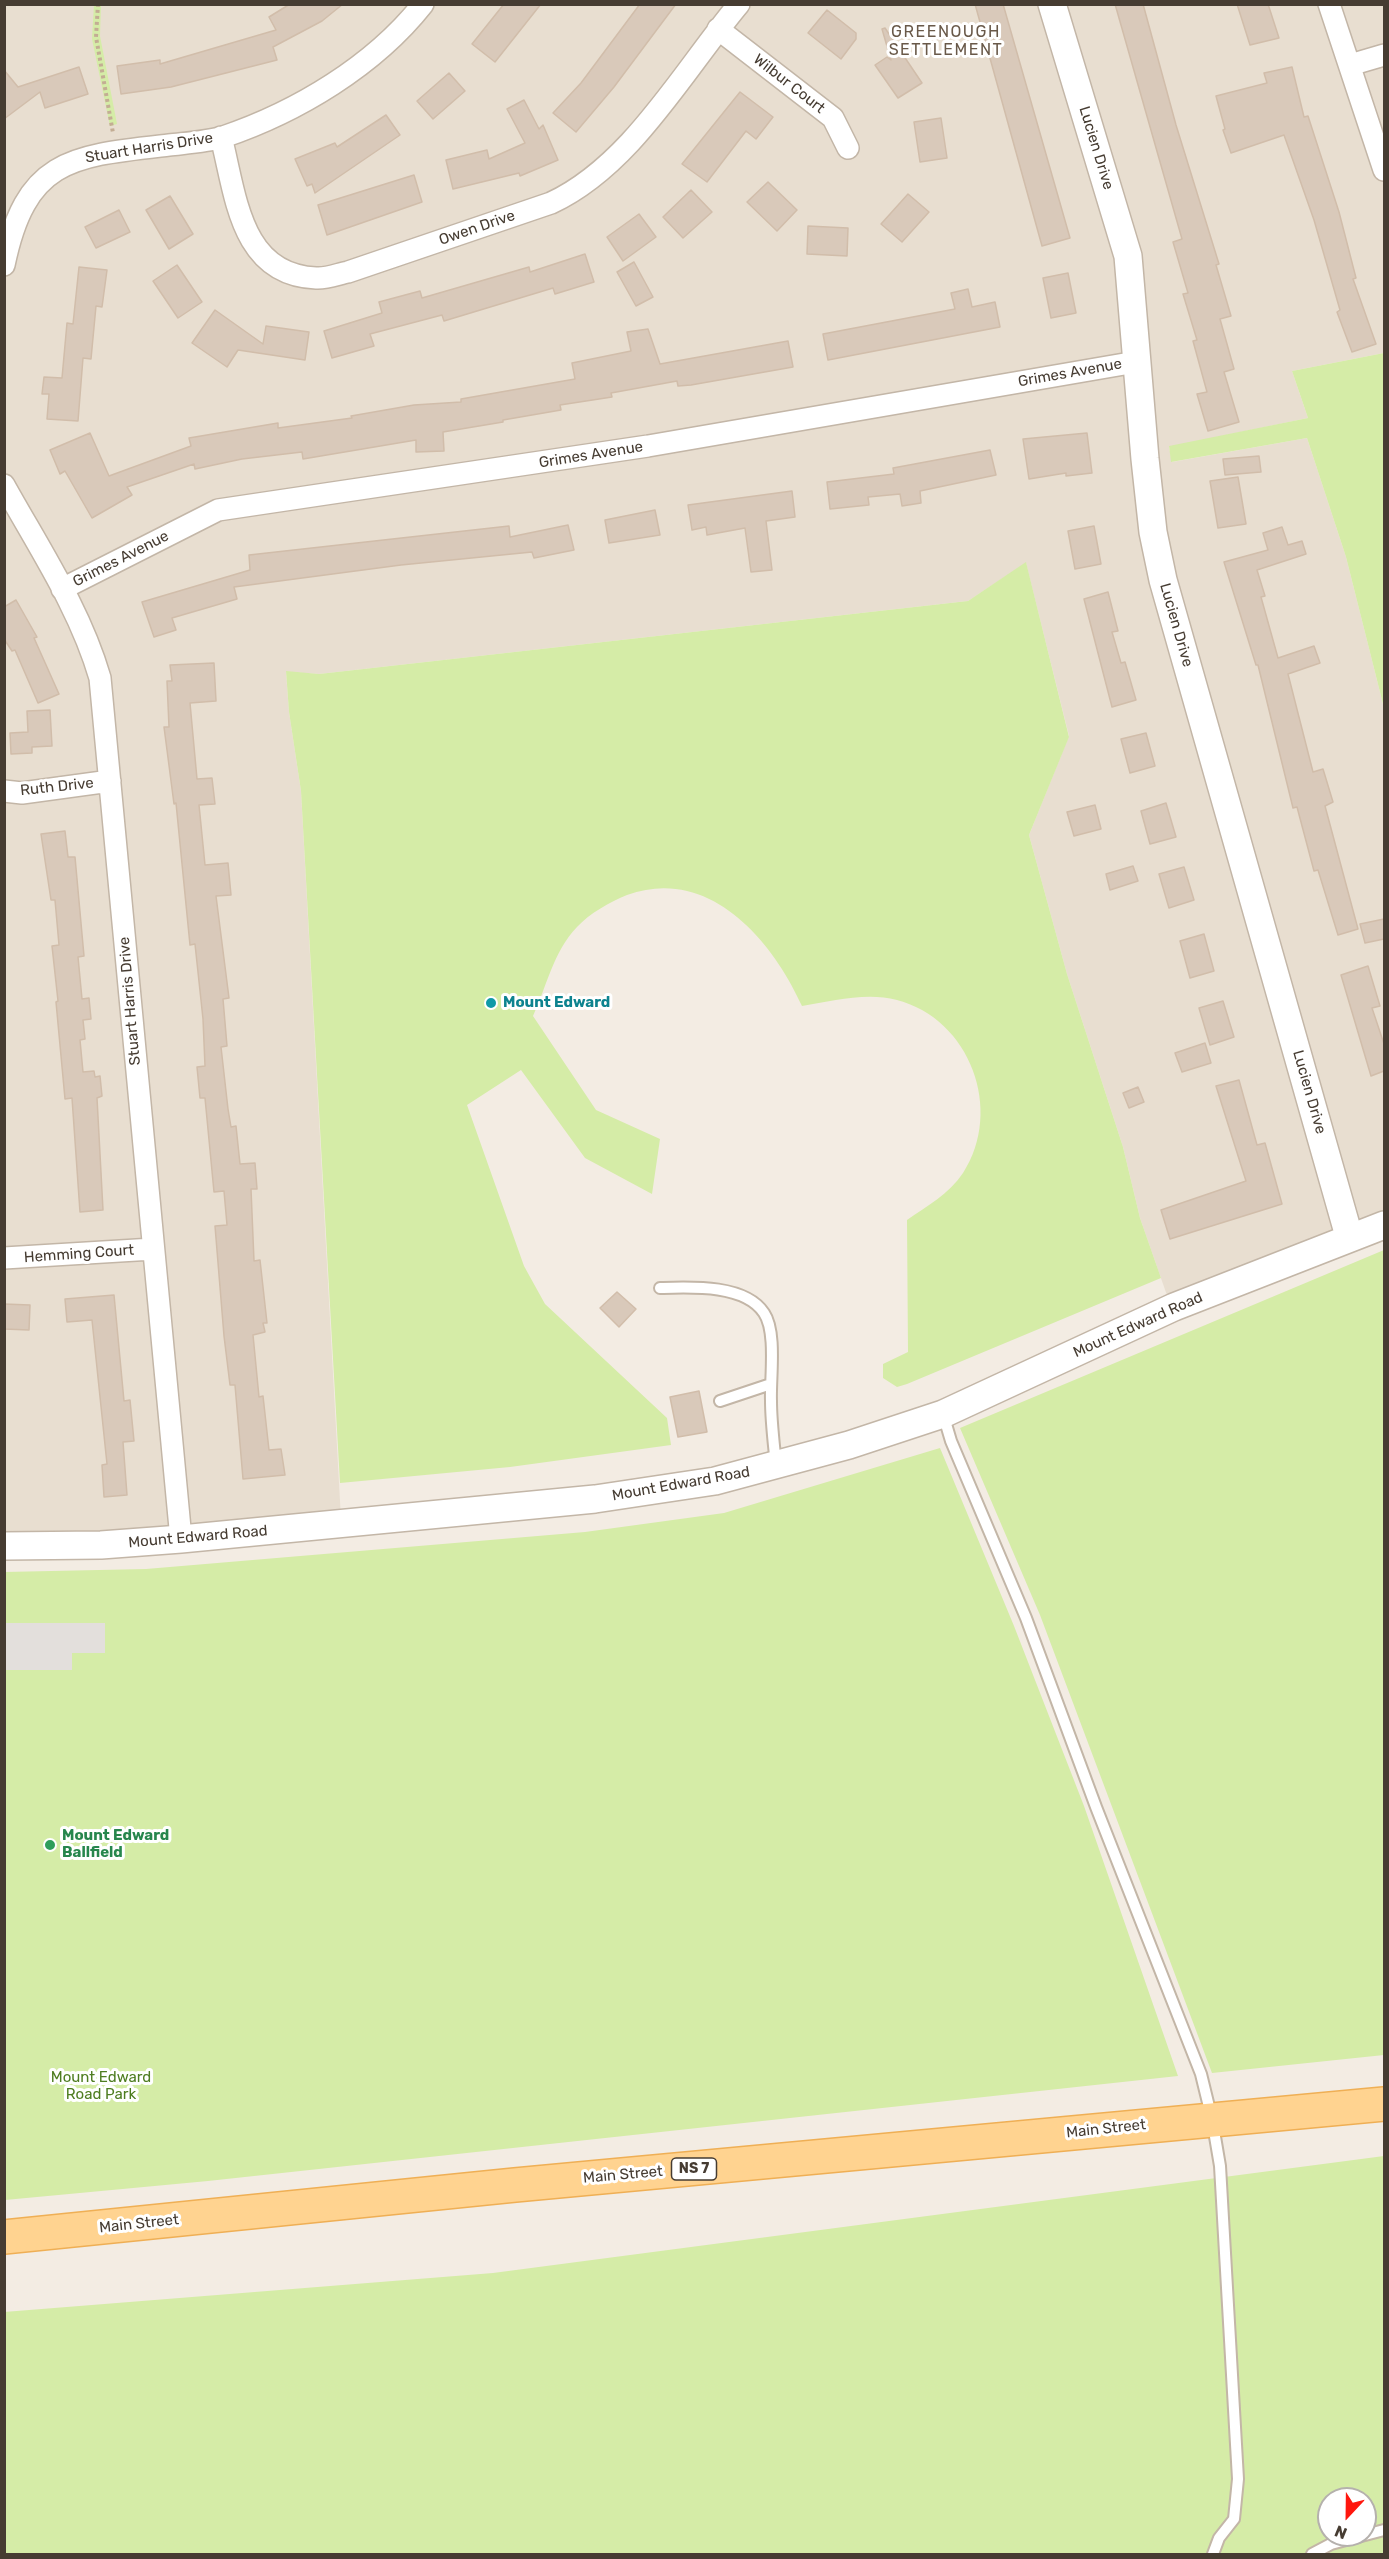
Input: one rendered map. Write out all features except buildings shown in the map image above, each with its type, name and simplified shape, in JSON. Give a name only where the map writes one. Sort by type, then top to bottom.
[{"type":"main road","name":"Main Street","points":[[4,2237],[515,2185],[1384,2104]]},
{"type":"street","name":"Stuart Harris Drive","points":[[4,266],[12,230],[36,186],[49,174],[68,163],[90,155],[221,137],[287,109],[333,84],[360,65],[423,4]]},
{"type":"street","name":"Owen Drive","points":[[221,137],[244,228],[261,256],[276,266],[297,275],[318,279],[551,203],[572,194],[615,159],[739,4]]},
{"type":"street","name":"Lucien Drive","points":[[1052,4],[1128,256],[1153,532],[1163,580],[1349,1236]]},
{"type":"street","points":[[1329,4],[1384,170]]},
{"type":"street","name":"Wilbur Court","points":[[718,29],[832,118],[848,148]]},
{"type":"street","points":[[1350,65],[1384,55]]},
{"type":"street","name":"Grimes Avenue","points":[[62,589],[218,510],[648,446],[1136,362]]},
{"type":"street","name":"Stuart Harris Drive","points":[[4,485],[92,648],[100,678],[181,1539]]},
{"type":"street","name":"Ruth Drive","points":[[4,791],[22,793],[110,781]]},
{"type":"street","name":"Mount Edward Road","points":[[4,1546],[102,1545],[181,1539],[596,1499],[715,1481],[776,1466],[943,1414],[1174,1307],[1384,1224]]},
{"type":"street","name":"Hemming Court","points":[[4,1258],[153,1249]]},
{"type":"lane","points":[[660,1288],[701,1287],[727,1292],[752,1301],[765,1314],[771,1344],[776,1466]]},
{"type":"lane","points":[[720,1401],[771,1384]]},
{"type":"lane","points":[[943,1414],[951,1441],[1026,1618],[1096,1807],[1201,2074],[1212,2119],[1220,2166],[1238,2479],[1234,2519],[1219,2538],[1213,2554]]},
{"type":"lane","points":[[1312,2554],[1331,2544],[1384,2530]]},
{"type":"path","points":[[98,4],[96,37],[117,151]]},
{"type":"shaded area","points":[[4,5],[1384,5],[1384,353],[1292,371],[1308,418],[1169,447],[1172,462],[1307,438],[1346,557],[1384,708],[1384,1222],[1170,1304],[1140,1218],[1123,1147],[1067,974],[1029,835],[1069,736],[1026,563],[968,601],[319,674],[286,672],[289,712],[301,791],[341,1519],[5,1546]]},
{"type":"shaded area","points":[[4,1623],[105,1623],[105,1653],[72,1653],[72,1670],[5,1670]]},
{"type":"green space","points":[[94,4],[101,5],[100,36],[117,124],[110,126],[92,39]]},
{"type":"green space","points":[[1384,353],[1384,708],[1346,557],[1307,438],[1171,462],[1169,446],[1308,418],[1292,371]]},
{"type":"green space","points":[[1026,562],[1069,737],[1029,835],[1067,974],[1123,1147],[1140,1218],[1161,1278],[907,1384],[897,1387],[883,1378],[883,1364],[908,1352],[907,1220],[951,1187],[963,1173],[975,1148],[980,1122],[979,1096],[973,1070],[961,1046],[944,1026],[922,1010],[897,1000],[861,997],[802,1006],[773,956],[755,934],[734,914],[710,899],[684,890],[657,888],[627,895],[594,913],[582,922],[569,937],[556,958],[533,1016],[596,1110],[660,1139],[652,1194],[585,1158],[521,1070],[467,1105],[524,1266],[545,1304],[667,1418],[671,1445],[510,1467],[340,1483],[301,791],[289,712],[286,671],[319,674],[968,601]]},
{"type":"green space","points":[[1384,1250],[1384,2055],[1212,2073],[1040,1615],[960,1428]]},
{"type":"green space","name":"Mount Edward Road Park","points":[[940,1448],[1014,1626],[1084,1806],[1178,2076],[208,2181],[5,2200],[4,1572],[146,1569],[585,1532],[724,1513]]},
{"type":"green space","points":[[1384,2156],[1384,2554],[5,2554],[4,2312],[493,2273]]},
{"type":"place","name":"Mount Edward","points":[[491,1003]]},
{"type":"place","name":"Mount Edward Ballfield","points":[[50,1845]]},
{"type":"district","name":"GREENOUGH SETTLEMENT","points":[[946,41]]}]
